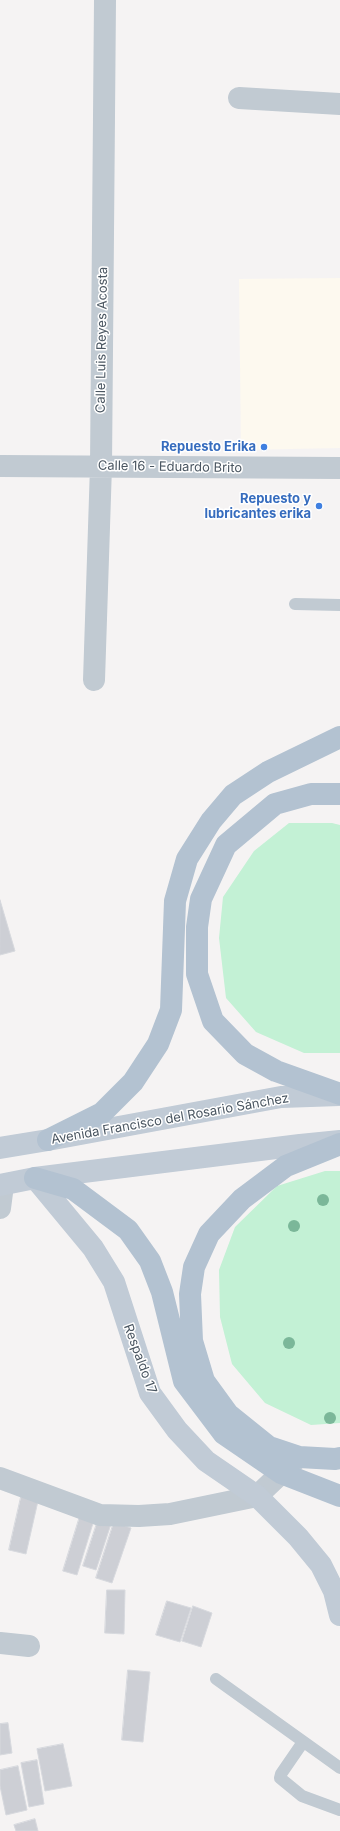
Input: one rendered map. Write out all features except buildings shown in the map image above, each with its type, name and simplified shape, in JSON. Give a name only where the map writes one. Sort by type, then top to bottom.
[{"type":"main road","points":[[48,1140],[102,1113],[133,1082],[158,1044],[171,1010],[175,901],[187,859],[210,822],[233,795],[268,772],[340,737]]},
{"type":"main road","points":[[340,794],[311,794],[275,804],[226,846],[201,899],[197,927],[197,974],[213,1021],[245,1054],[276,1071],[340,1095]]},
{"type":"main road","name":"Avenida Francisco del Rosario Sánchez","points":[[0,1147],[48,1140],[281,1097],[340,1095]]},
{"type":"main road","points":[[1,1185],[35,1178],[300,1145],[340,1143]]},
{"type":"main road","points":[[340,1143],[286,1166],[242,1199],[209,1234],[194,1267],[190,1294],[192,1341],[204,1381],[228,1414],[269,1446],[299,1457],[340,1458]]},
{"type":"main road","points":[[35,1178],[73,1190],[128,1230],[150,1261],[162,1292],[184,1381],[224,1434],[281,1473],[340,1496]]},
{"type":"main road","name":"Respaldo 17","points":[[35,1178],[93,1248],[114,1282],[150,1393],[177,1430],[206,1461],[257,1496],[298,1537],[321,1565],[334,1591],[340,1615]]},
{"type":"street","name":"Calle Luis Reyes Acosta","points":[[94,680],[101,466],[105,0]]},
{"type":"street","points":[[239,98],[340,104]]},
{"type":"street","name":"Calle 16 - Eduardo Brito","points":[[0,466],[340,468]]},
{"type":"street","points":[[0,1208],[1,1185]]},
{"type":"street","points":[[0,1478],[100,1515],[139,1516],[170,1514],[257,1496],[299,1457]]},
{"type":"street","points":[[0,1643],[29,1646]]},
{"type":"lane","points":[[295,604],[340,605]]},
{"type":"lane","points":[[216,1679],[340,1768]]},
{"type":"lane","points":[[303,1742],[281,1774],[280,1778],[302,1796],[340,1810]]},
{"type":"shaded area","points":[[340,278],[340,448],[241,450],[239,279]]},
{"type":"green space","points":[[289,823],[332,823],[340,825],[340,1053],[304,1053],[256,1032],[226,998],[219,938],[223,897],[254,851]]},
{"type":"green space","points":[[325,1171],[340,1171],[340,1423],[311,1425],[265,1403],[232,1364],[220,1317],[219,1270],[235,1227],[277,1186]]},
{"type":"place","name":"Repuesto Erika","points":[[264,447]]},
{"type":"place","name":"Repuesto y lubricantes erika","points":[[319,506]]}]
